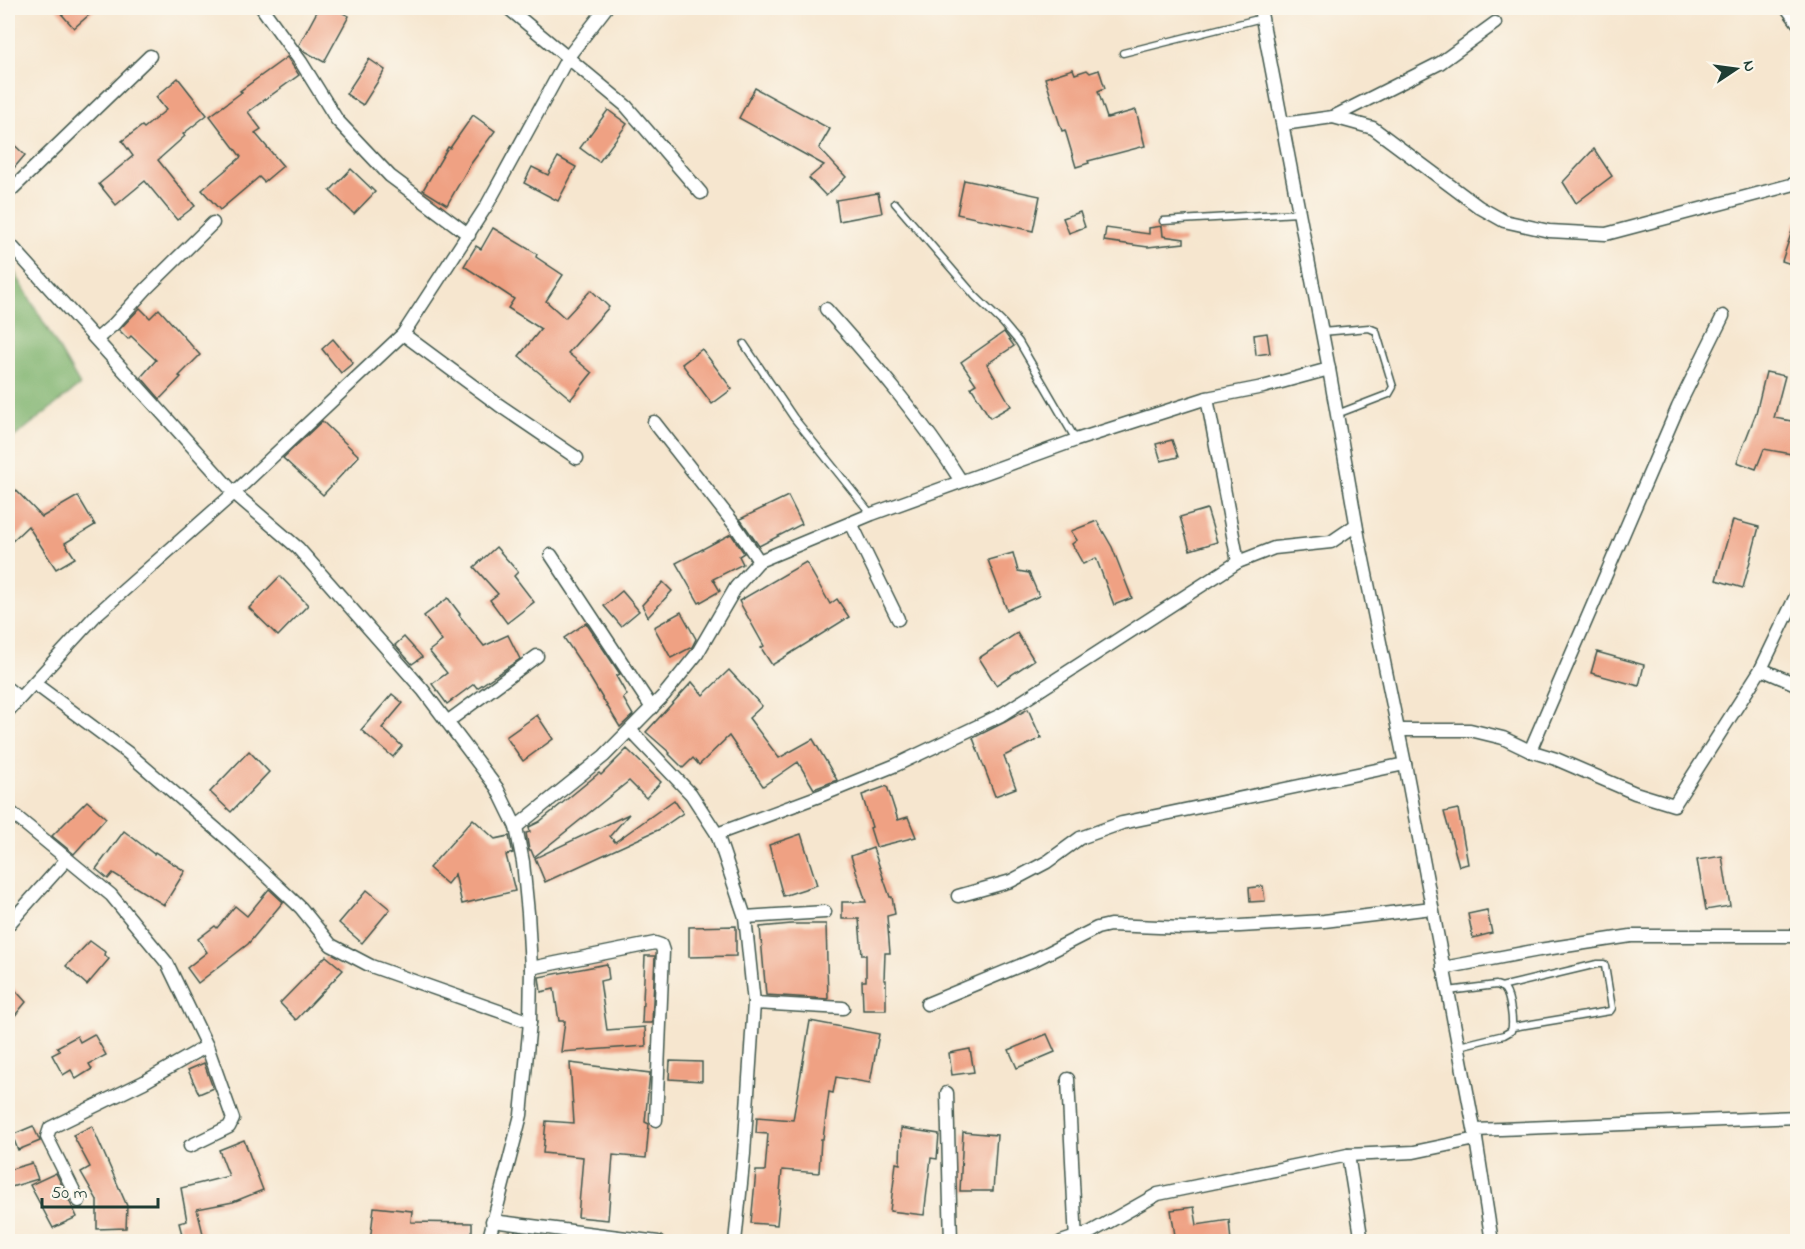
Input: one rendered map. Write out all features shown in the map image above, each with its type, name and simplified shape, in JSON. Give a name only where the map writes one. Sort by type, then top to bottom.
[{"type":"street","points":[[262,8],[301,62],[337,120],[390,176],[468,235]]},
{"type":"street","points":[[508,8],[626,106],[701,193]]},
{"type":"street","points":[[8,711],[96,614],[234,493],[403,334],[487,205],[568,57],[606,8]]},
{"type":"street","points":[[1787,8],[1797,22]]},
{"type":"street","points":[[1261,13],[1329,369],[1356,525],[1405,764],[1476,1135],[1492,1242]]},
{"type":"street","points":[[1283,124],[1333,117],[1440,63],[1495,23]]},
{"type":"street","points":[[8,193],[150,56]]},
{"type":"street","points":[[1333,117],[1373,128],[1479,207],[1504,221],[1549,231],[1606,234],[1797,183]]},
{"type":"street","points":[[97,339],[213,223]]},
{"type":"street","points":[[8,242],[234,493],[297,548],[423,690],[497,788],[516,827],[523,862],[528,914],[531,968],[530,1022],[521,1115],[488,1242]]},
{"type":"street","points":[[826,309],[878,367],[921,423],[961,481]]},
{"type":"street","points":[[1530,751],[1678,407],[1723,316]]},
{"type":"street","points":[[403,334],[499,405],[577,458]]},
{"type":"street","points":[[516,827],[604,756],[652,708],[697,654],[736,587],[759,561],[872,514],[1076,440],[1207,398],[1263,387],[1329,369]]},
{"type":"street","points":[[1207,398],[1238,562]]},
{"type":"street","points":[[654,422],[734,524],[759,561]]},
{"type":"street","points":[[851,523],[898,619]]},
{"type":"street","points":[[717,834],[896,765],[1001,715],[1238,562],[1274,548],[1331,542],[1356,525]]},
{"type":"street","points":[[551,555],[652,708]]},
{"type":"street","points":[[1398,730],[1470,730],[1503,738],[1530,751],[1556,759],[1674,806],[1761,669],[1797,592]]},
{"type":"street","points":[[447,722],[537,656]]},
{"type":"street","points":[[1761,669],[1797,685]]},
{"type":"street","points":[[34,683],[128,753],[230,841],[301,908],[331,945],[371,966],[530,1022]]},
{"type":"street","points":[[8,689],[19,698]]},
{"type":"street","points":[[630,730],[691,794],[717,834],[746,917],[754,1003],[744,1154],[735,1242]]},
{"type":"street","points":[[958,896],[1011,881],[1047,862],[1080,838],[1122,823],[1405,764]]},
{"type":"street","points":[[8,810],[111,894],[167,963],[207,1047],[233,1119],[229,1127],[190,1146]]},
{"type":"street","points":[[8,925],[67,859]]},
{"type":"street","points":[[927,1004],[1036,959],[1103,926],[1139,925],[1184,928],[1240,926],[1324,921],[1432,908]]},
{"type":"street","points":[[746,917],[825,912]]},
{"type":"street","points":[[1443,968],[1631,936],[1797,936]]},
{"type":"street","points":[[531,968],[655,943],[661,945],[663,951],[656,1120]]},
{"type":"street","points":[[754,1003],[843,1008]]},
{"type":"street","points":[[79,1201],[47,1137],[50,1128],[144,1082],[207,1047]]},
{"type":"street","points":[[1068,1079],[1075,1240]]},
{"type":"street","points":[[946,1093],[951,1242]]},
{"type":"street","points":[[1062,1242],[1075,1240],[1091,1232],[1158,1194],[1348,1155],[1414,1152],[1476,1135],[1797,1117]]},
{"type":"street","points":[[1348,1155],[1362,1242]]},
{"type":"street","points":[[492,1221],[658,1242]]},
{"type":"lane","points":[[1123,53],[1261,13]]},
{"type":"lane","points":[[895,203],[975,296],[1019,342],[1076,440]]},
{"type":"lane","points":[[1163,221],[1298,213]]},
{"type":"lane","points":[[1322,332],[1369,328],[1376,331],[1393,387],[1389,394],[1337,414]]},
{"type":"lane","points":[[744,344],[794,418],[872,514]]},
{"type":"lane","points":[[1501,987],[1597,964],[1605,966],[1612,1008],[1610,1011],[1513,1027]]},
{"type":"lane","points":[[1448,991],[1496,985],[1501,987],[1506,991],[1514,1024],[1511,1031],[1504,1035],[1459,1046]]},
{"type":"green space","points":[[8,261],[80,385],[8,442]]},
{"type":"building","points":[[56,8],[97,8],[74,28]]},
{"type":"building","points":[[319,8],[333,8],[349,16],[324,62],[302,50],[299,45]]},
{"type":"building","points":[[287,57],[299,75],[248,112],[261,129],[255,133],[283,166],[264,182],[259,177],[220,210],[202,190],[241,157],[210,116]]},
{"type":"building","points":[[369,59],[385,70],[363,105],[346,94]]},
{"type":"building","points":[[1073,69],[1075,74],[1087,70],[1090,73],[1099,70],[1105,88],[1098,91],[1107,118],[1136,110],[1145,146],[1088,161],[1089,163],[1076,167],[1045,78]]},
{"type":"building","points":[[178,78],[207,115],[183,134],[185,136],[158,160],[195,206],[177,220],[145,181],[116,205],[99,184],[133,156],[122,141],[142,126],[144,128],[166,110],[156,97]]},
{"type":"building","points":[[755,88],[830,129],[819,148],[846,177],[826,196],[809,178],[824,165],[739,118]]},
{"type":"building","points":[[608,110],[627,124],[599,162],[580,148]]},
{"type":"building","points":[[473,115],[495,131],[470,165],[447,205],[423,190],[448,147],[450,148]]},
{"type":"building","points":[[8,139],[25,155],[8,175]]},
{"type":"building","points":[[1594,149],[1612,176],[1576,203],[1563,182]]},
{"type":"building","points":[[558,157],[576,167],[558,201],[524,183],[532,167],[548,175]]},
{"type":"building","points":[[351,169],[375,192],[354,214],[330,191]]},
{"type":"building","points":[[964,180],[1040,196],[1033,231],[957,214]]},
{"type":"building","points":[[878,193],[882,213],[839,221],[836,200]]},
{"type":"building","points":[[1080,212],[1085,227],[1069,233],[1063,218]]},
{"type":"building","points":[[1795,222],[1797,222],[1797,266],[1782,261]]},
{"type":"building","points":[[1162,226],[1163,236],[1184,239],[1184,243],[1148,247],[1104,241],[1106,228],[1149,234],[1149,228]]},
{"type":"building","points":[[493,228],[537,254],[536,257],[563,275],[546,301],[565,318],[591,290],[609,307],[568,353],[592,373],[571,399],[519,356],[541,329],[508,308],[514,299],[464,266],[476,246],[481,249]]},
{"type":"building","points":[[140,308],[150,318],[159,309],[200,355],[160,399],[141,377],[156,360],[131,336],[128,339],[119,330]]},
{"type":"building","points":[[1004,332],[1014,346],[987,364],[1011,406],[990,418],[971,387],[976,384],[961,362]]},
{"type":"building","points":[[1267,333],[1270,353],[1256,355],[1254,335]]},
{"type":"building","points":[[333,339],[353,363],[341,373],[322,349]]},
{"type":"building","points":[[702,349],[732,389],[712,404],[682,364]]},
{"type":"building","points":[[1766,372],[1785,376],[1774,418],[1797,422],[1797,455],[1764,449],[1756,469],[1737,462],[1756,413]]},
{"type":"building","points":[[322,421],[359,456],[323,495],[283,458]]},
{"type":"building","points":[[1172,440],[1178,457],[1161,461],[1156,444]]},
{"type":"building","points":[[8,482],[42,517],[78,496],[95,525],[65,543],[75,558],[56,569],[28,526],[8,545]]},
{"type":"building","points":[[788,496],[802,524],[759,546],[740,519]]},
{"type":"building","points":[[1207,509],[1217,542],[1190,550],[1180,517]]},
{"type":"building","points":[[1733,520],[1759,527],[1743,588],[1716,580]]},
{"type":"building","points":[[1097,521],[1112,547],[1132,598],[1114,605],[1096,558],[1083,564],[1072,544],[1077,540],[1071,531]]},
{"type":"building","points":[[731,534],[744,553],[739,556],[743,564],[713,579],[720,591],[699,603],[676,563]]},
{"type":"building","points":[[496,547],[518,572],[514,576],[534,602],[507,623],[490,600],[498,594],[474,567]]},
{"type":"building","points":[[1013,553],[1018,571],[1029,573],[1039,596],[1007,610],[988,560]]},
{"type":"building","points":[[806,562],[830,604],[837,599],[849,617],[772,665],[761,648],[764,646],[739,601]]},
{"type":"building","points":[[280,576],[308,605],[278,636],[249,608]]},
{"type":"building","points":[[663,582],[672,591],[648,617],[642,605]]},
{"type":"building","points":[[622,591],[639,611],[621,626],[604,606]]},
{"type":"building","points":[[448,598],[484,646],[508,635],[520,659],[477,688],[474,684],[447,704],[432,684],[447,673],[429,651],[442,641],[424,616]]},
{"type":"building","points":[[681,612],[696,639],[692,647],[671,658],[654,627]]},
{"type":"building","points":[[586,623],[620,674],[616,676],[627,695],[623,698],[633,715],[620,727],[564,638]]},
{"type":"building","points":[[1017,633],[1034,660],[996,685],[979,658]]},
{"type":"building","points":[[404,637],[422,657],[412,664],[395,645]]},
{"type":"building","points":[[1597,652],[1644,665],[1639,686],[1591,673]]},
{"type":"building","points":[[729,670],[762,706],[749,718],[779,758],[813,739],[837,780],[814,789],[798,762],[763,786],[729,736],[699,765],[693,758],[683,768],[646,732],[692,682],[703,695]]},
{"type":"building","points":[[392,694],[403,703],[382,728],[402,746],[393,757],[361,730]]},
{"type":"building","points":[[1028,709],[1041,738],[1004,756],[1016,788],[995,796],[973,738]]},
{"type":"building","points":[[537,715],[553,739],[523,761],[506,737]]},
{"type":"building","points":[[627,749],[661,782],[646,798],[629,781],[534,857],[529,850],[526,833],[530,832],[529,827],[539,822],[599,773],[601,775]]},
{"type":"building","points":[[249,751],[269,772],[231,812],[210,792]]},
{"type":"building","points":[[887,786],[898,820],[908,817],[916,837],[876,847],[862,795]]},
{"type":"building","points":[[674,800],[683,813],[660,829],[545,882],[535,858],[629,814],[610,836],[615,842]]},
{"type":"building","points":[[87,801],[106,818],[74,854],[52,836]]},
{"type":"building","points":[[1458,809],[1468,864],[1459,866],[1444,812]]},
{"type":"building","points":[[473,819],[495,839],[509,836],[513,853],[506,855],[515,891],[462,904],[455,874],[447,884],[429,868]]},
{"type":"building","points":[[124,831],[154,854],[155,852],[185,871],[164,905],[113,873],[108,879],[96,869]]},
{"type":"building","points":[[801,834],[817,885],[783,896],[769,845]]},
{"type":"building","points":[[873,848],[890,897],[892,897],[895,914],[887,916],[890,953],[885,953],[886,1010],[863,1010],[862,981],[866,981],[866,955],[862,955],[859,919],[842,919],[842,902],[866,902],[851,856]]},
{"type":"building","points":[[1722,856],[1730,906],[1706,910],[1697,860]]},
{"type":"building","points":[[1263,886],[1265,901],[1250,902],[1249,888]]},
{"type":"building","points":[[269,889],[283,902],[248,944],[198,983],[187,968],[207,952],[198,939],[215,926],[217,928],[235,906],[247,916]]},
{"type":"building","points":[[367,890],[390,909],[362,943],[339,923]]},
{"type":"building","points":[[1487,910],[1492,933],[1473,938],[1468,914]]},
{"type":"building","points":[[826,924],[828,999],[766,995],[760,927]]},
{"type":"building","points":[[736,926],[736,956],[689,957],[689,927]]},
{"type":"building","points":[[90,941],[105,952],[104,954],[109,959],[87,985],[66,966]]},
{"type":"building","points":[[326,956],[343,970],[296,1020],[280,1003]]},
{"type":"building","points":[[645,956],[655,956],[652,1023],[642,1023]]},
{"type":"building","points":[[607,964],[609,979],[600,981],[607,1030],[645,1027],[646,1046],[561,1052],[565,1021],[559,1021],[554,989],[541,992],[539,977]]},
{"type":"building","points":[[8,982],[26,1002],[8,1024]]},
{"type":"building","points":[[810,1021],[879,1034],[870,1083],[836,1077],[833,1093],[829,1092],[823,1139],[821,1139],[819,1173],[782,1170],[777,1225],[751,1223],[756,1171],[765,1171],[768,1134],[756,1133],[757,1117],[793,1120]]},
{"type":"building","points":[[94,1034],[106,1055],[89,1064],[92,1069],[76,1079],[71,1070],[63,1075],[52,1055],[60,1051],[57,1047],[77,1036],[80,1042]]},
{"type":"building","points":[[1047,1034],[1055,1052],[1017,1068],[1009,1050]]},
{"type":"building","points":[[970,1049],[974,1072],[952,1075],[949,1053]]},
{"type":"building","points":[[670,1061],[702,1062],[702,1081],[669,1079]]},
{"type":"building","points":[[204,1063],[213,1088],[199,1094],[188,1070]]},
{"type":"building","points":[[570,1063],[650,1073],[645,1122],[649,1124],[646,1158],[613,1155],[608,1220],[578,1217],[583,1157],[543,1153],[546,1121],[574,1123]]},
{"type":"building","points":[[33,1126],[40,1141],[18,1150],[12,1135]]},
{"type":"building","points":[[92,1126],[127,1206],[126,1228],[97,1229],[97,1200],[81,1172],[90,1167],[73,1135]]},
{"type":"building","points":[[901,1128],[939,1134],[937,1159],[931,1158],[924,1215],[890,1211],[896,1163],[900,1164]]},
{"type":"building","points":[[963,1132],[997,1135],[993,1191],[960,1191]]},
{"type":"building","points":[[244,1140],[263,1190],[233,1202],[197,1209],[205,1242],[184,1242],[179,1223],[187,1221],[181,1188],[229,1176],[219,1150]]},
{"type":"building","points":[[32,1163],[38,1179],[8,1188],[8,1170]]},
{"type":"building","points":[[56,1173],[77,1217],[53,1228],[30,1185]]},
{"type":"building","points":[[374,1207],[412,1211],[411,1222],[472,1223],[472,1242],[370,1242]]},
{"type":"building","points":[[1194,1207],[1197,1225],[1229,1220],[1231,1242],[1176,1242],[1171,1210]]}]
